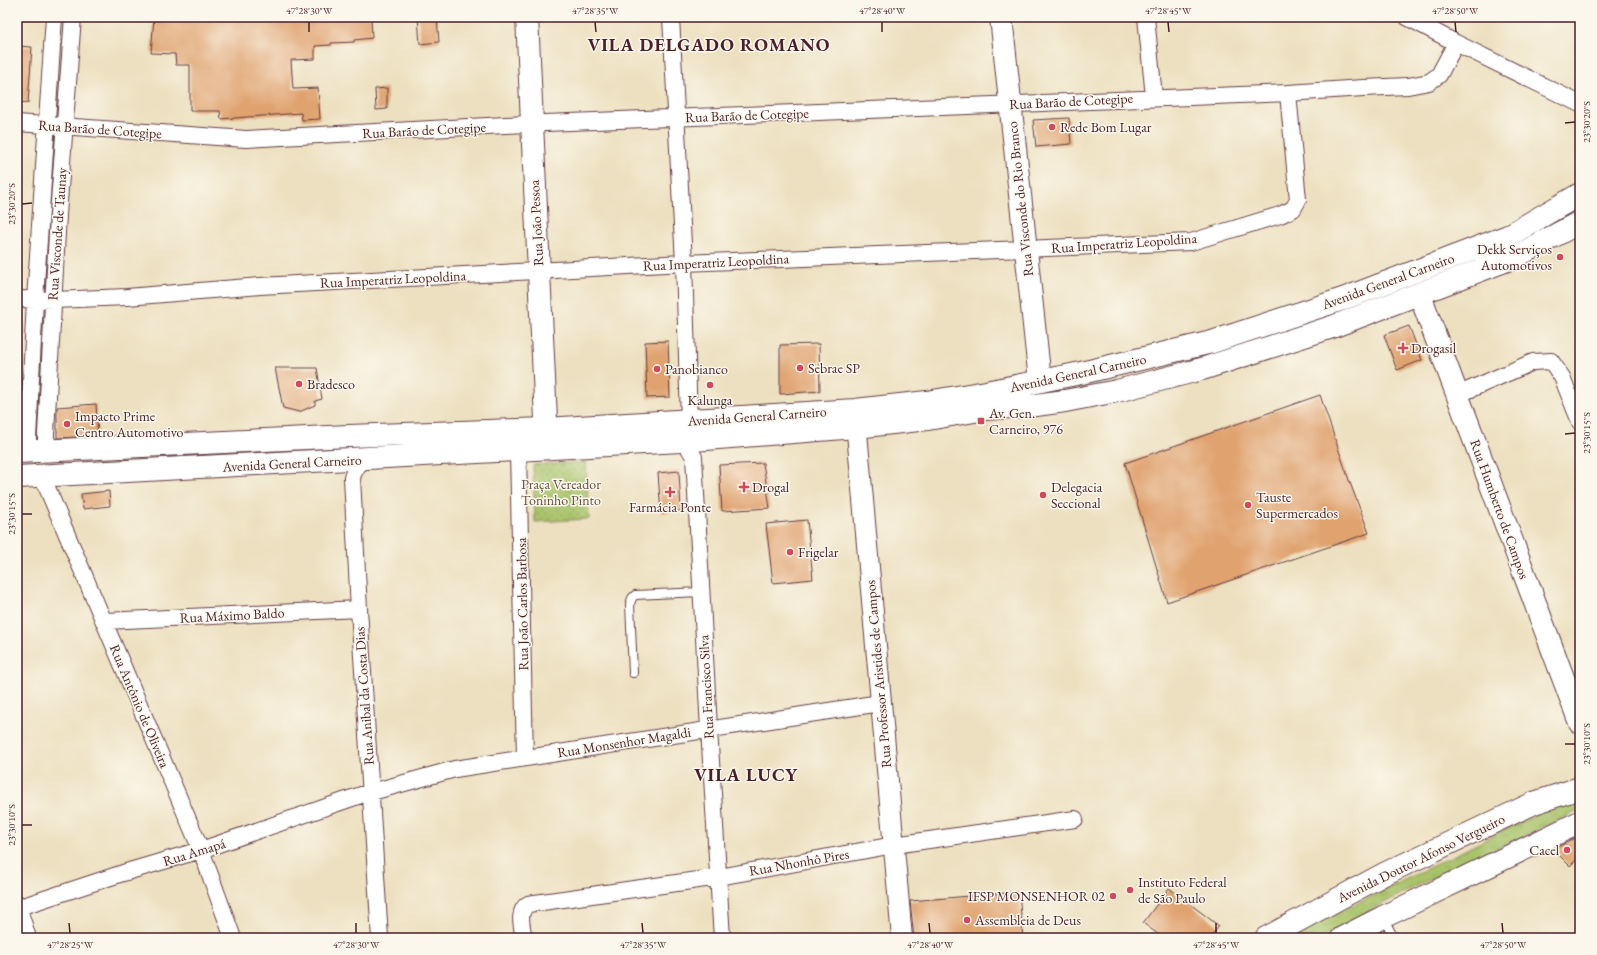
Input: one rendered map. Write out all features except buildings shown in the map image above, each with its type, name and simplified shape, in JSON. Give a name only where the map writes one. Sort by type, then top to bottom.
[{"type":"main road","name":"Rua João Pessoa","points":[[527,17],[546,429]]},
{"type":"main road","name":"Rua Visconde do Rio Branco","points":[[1001,17],[1040,381]]},
{"type":"main road","name":"Avenida General Carneiro","points":[[17,477],[365,460],[681,441],[856,418],[927,402],[1129,363],[1212,342],[1343,299],[1508,236],[1580,194]]},
{"type":"main road","name":"Avenida General Carneiro","points":[[20,452],[349,436],[546,429],[689,421],[856,418],[928,419],[986,409],[1036,405],[1118,391],[1202,370],[1332,327],[1515,257],[1580,222]]},
{"type":"main road","points":[[1420,294],[1419,282],[1432,274],[1470,259],[1508,236]]},
{"type":"main road","name":"Rua Humberto de Campos","points":[[1420,294],[1580,724]]},
{"type":"main road","points":[[546,429],[552,438],[566,448]]},
{"type":"main road","name":"Avenida Doutor Afonso Vergueiro","points":[[1266,938],[1391,870],[1534,803],[1580,788]]},
{"type":"main road","points":[[1342,938],[1580,822]]},
{"type":"street","name":"Rua Visconde de Taunay","points":[[20,452],[28,439],[35,300],[54,17]]},
{"type":"street","name":"Rua Visconde de Taunay","points":[[51,450],[46,436],[53,300],[72,17]]},
{"type":"street","points":[[671,17],[684,263],[689,421]]},
{"type":"street","points":[[1146,17],[1154,97]]},
{"type":"street","points":[[1407,17],[1456,43],[1580,104]]},
{"type":"street","name":"Rua Barão de Cotegipe","points":[[17,123],[246,139],[532,124],[1154,97],[1288,93],[1408,86],[1429,82],[1439,75],[1456,43]]},
{"type":"street","name":"Rua Imperatriz Leopoldina","points":[[17,298],[53,300],[260,286],[684,263],[1191,242],[1280,215],[1293,209],[1298,200],[1288,93]]},
{"type":"street","points":[[1457,395],[1533,362],[1550,361],[1562,377],[1580,422]]},
{"type":"street","name":"Rua Professor Aristides de Campos","points":[[856,418],[902,938]]},
{"type":"street","name":"Rua Francisco Silva","points":[[681,441],[689,448],[694,457],[722,938]]},
{"type":"street","name":"Rua João Carlos Barbosa","points":[[518,451],[525,757]]},
{"type":"street","name":"Rua Anibal da Costa Dias","points":[[365,460],[356,467],[352,478],[358,609],[380,938]]},
{"type":"street","name":"Rua Antônio de Oliveira","points":[[42,476],[105,621],[200,850],[233,938]]},
{"type":"street","name":"Rua Máximo Baldo","points":[[105,621],[358,609]]},
{"type":"street","name":"Rua Monsenhor Magaldi","points":[[370,793],[456,769],[880,702]]},
{"type":"street","name":"Rua Amapá","points":[[17,906],[200,850],[370,793]]},
{"type":"street","name":"Rua Nhonhô Pires","points":[[524,938],[521,912],[523,906],[528,904],[719,877],[894,845],[1075,819]]},
{"type":"street","points":[[17,906],[28,938]]},
{"type":"lane","points":[[633,673],[630,604],[632,598],[635,596],[701,592]]},
{"type":"lane","points":[[1383,917],[1394,938]]},
{"type":"green space","name":"Praça Vereador Toninho Pinto","points":[[586,462],[589,519],[535,522],[533,465]]},
{"type":"green space","points":[[1580,796],[1580,810],[1412,888],[1320,938],[1294,938],[1336,914],[1563,801]]},
{"type":"place","name":"Rede Bom Lugar","points":[[1052,127]]},
{"type":"place","name":"Dekk Serviços Automotivos","points":[[1560,257]]},
{"type":"place","name":"Drogasil","points":[[1403,348]]},
{"type":"place","name":"Sebrae SP","points":[[800,368]]},
{"type":"place","name":"Panobianco","points":[[657,369]]},
{"type":"place","name":"Bradesco","points":[[299,384]]},
{"type":"place","name":"Kalunga","points":[[710,385]]},
{"type":"place","name":"Av. Gen. Carneiro, 976","points":[[981,421]]},
{"type":"place","name":"Impacto Prime Centro Automotivo","points":[[67,424]]},
{"type":"place","name":"Drogal","points":[[744,487]]},
{"type":"place","name":"Farmácia Ponte","points":[[670,492]]},
{"type":"place","name":"Delegacia Seccional","points":[[1043,495]]},
{"type":"place","name":"Tauste Supermercados","points":[[1248,505]]},
{"type":"place","name":"Frigelar","points":[[790,552]]},
{"type":"place","name":"Cacel","points":[[1567,850]]},
{"type":"place","name":"Instituto Federal de São Paulo","points":[[1130,890]]},
{"type":"place","name":"IFSP MONSENHOR 02","points":[[1113,896]]},
{"type":"place","name":"Assembleia de Deus","points":[[967,920]]},
{"type":"district","name":"VILA DELGADO ROMANO","points":[[709,45]]},
{"type":"district","name":"VILA LUCY","points":[[746,775]]}]
